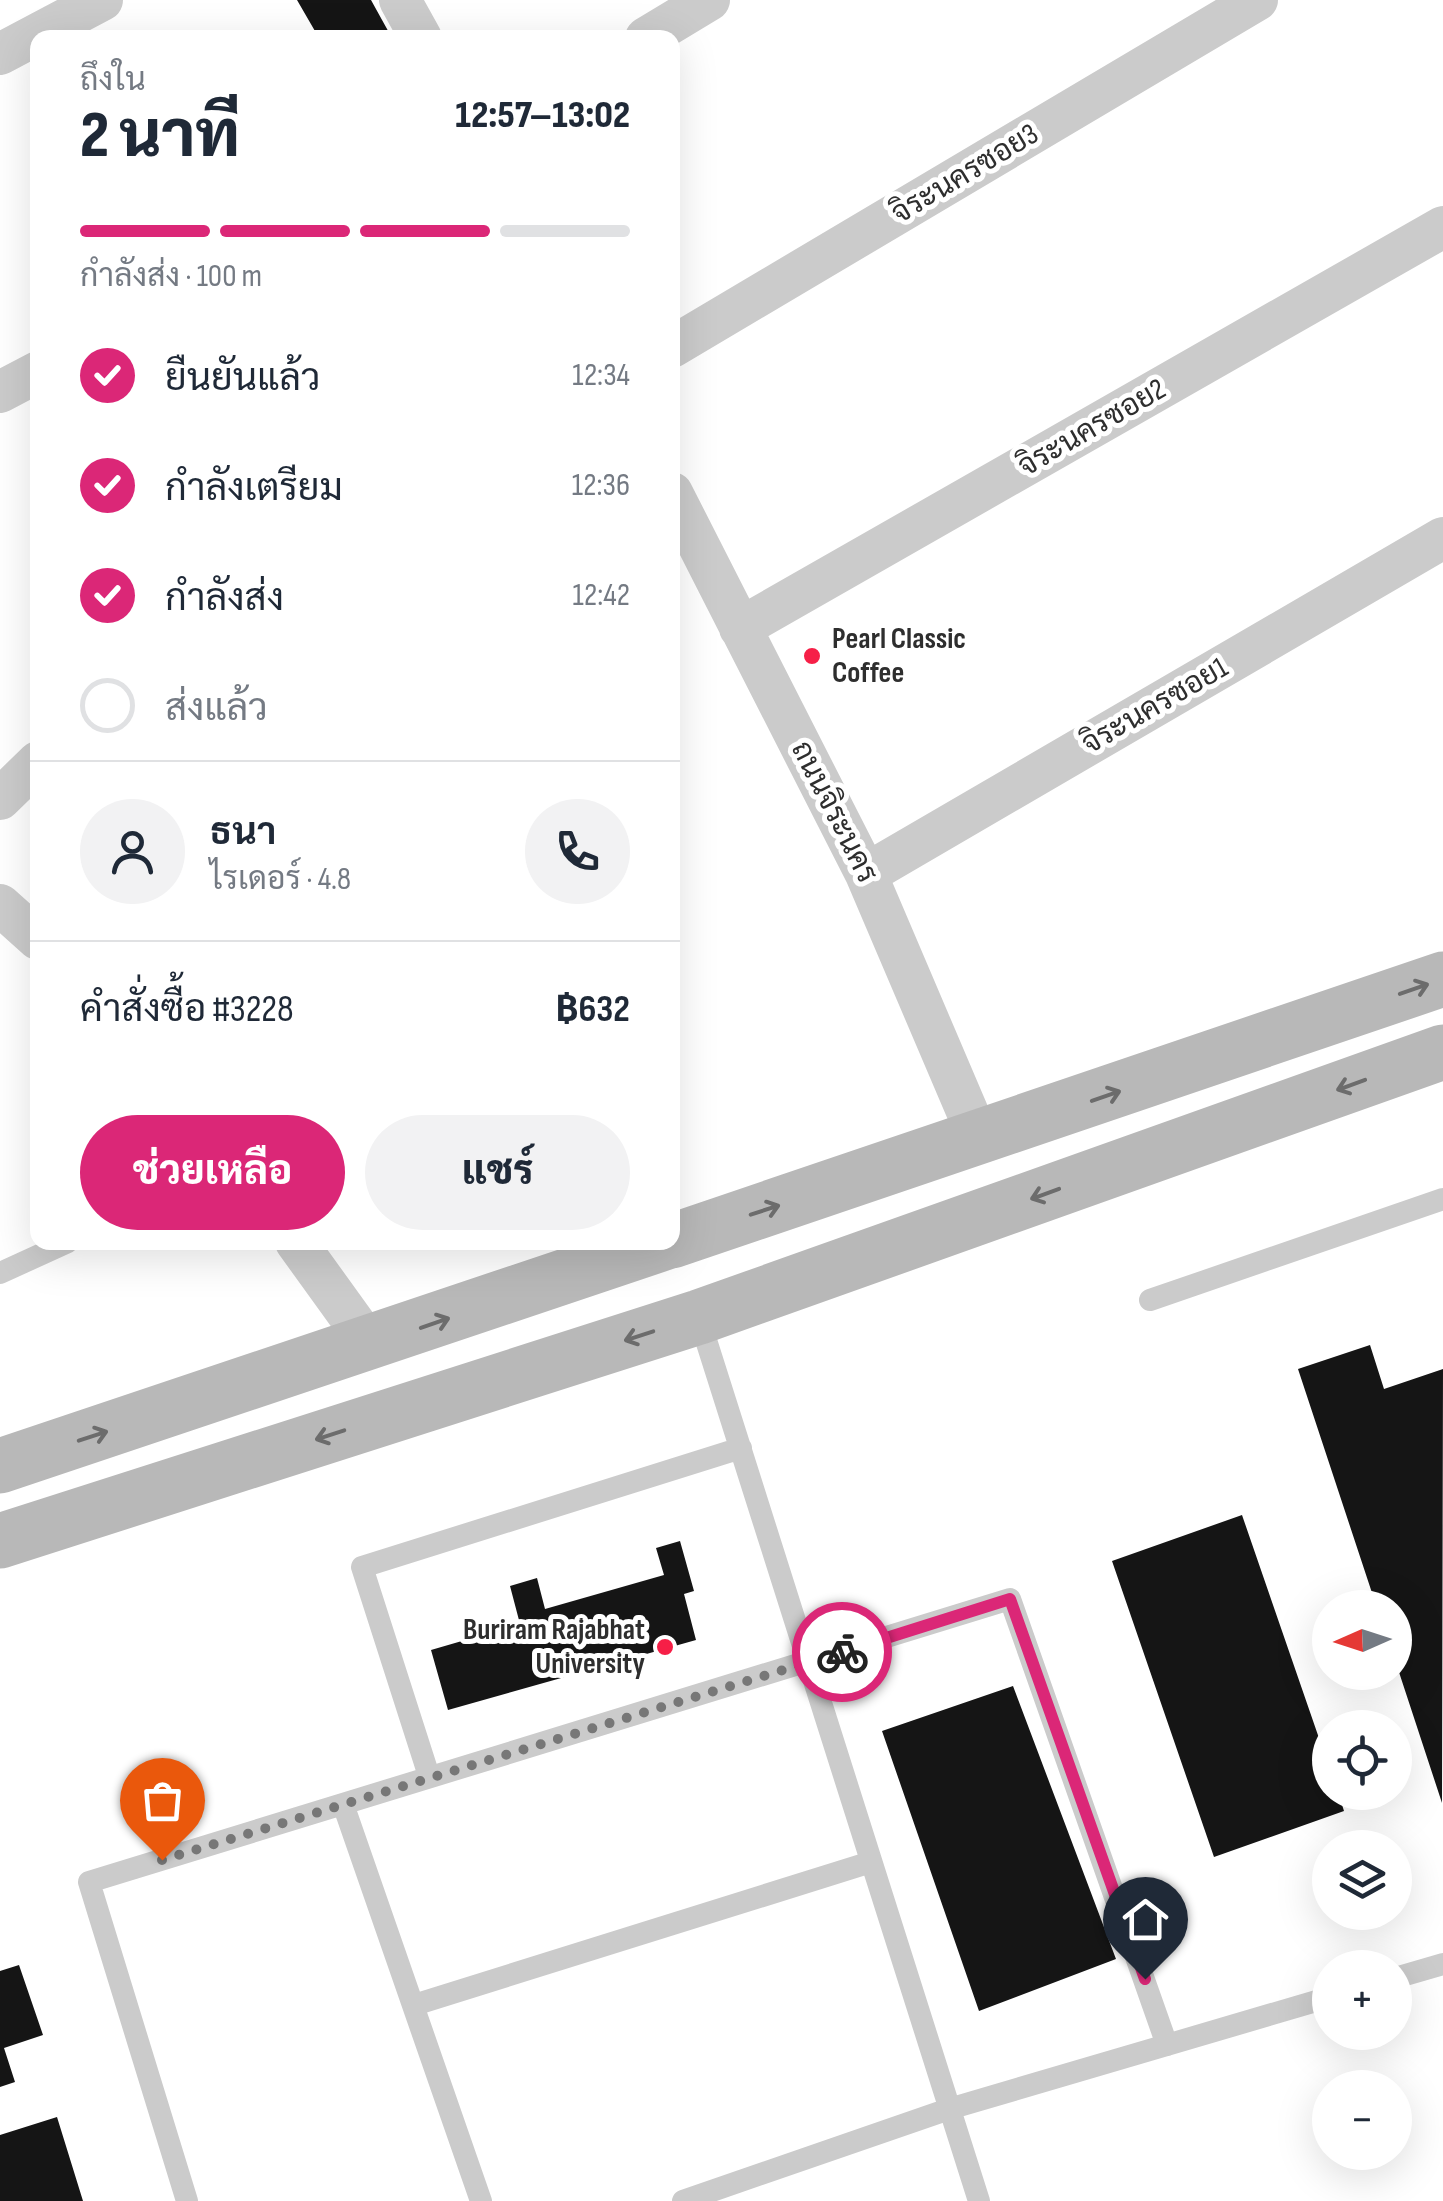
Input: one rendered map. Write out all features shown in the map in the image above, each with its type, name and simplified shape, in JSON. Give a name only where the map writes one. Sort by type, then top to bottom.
[{"type":"main road","points":[[680,1237],[979,1140],[1443,979]]},
{"type":"main road","points":[[0,1541],[699,1317],[1443,1052]]},
{"type":"main road","points":[[0,1466],[371,1346],[642,1250]]},
{"type":"street","points":[[45,30],[102,0]]},
{"type":"street","points":[[400,0],[417,30]]},
{"type":"street","points":[[659,30],[709,0]]},
{"type":"street","name":"จิระนครซอย3","points":[[680,342],[1257,0]]},
{"type":"street","points":[[0,54],[30,38]]},
{"type":"street","name":"จิระนครซอย2","points":[[740,628],[1443,227]]},
{"type":"street","points":[[0,392],[30,376]]},
{"type":"street","name":"ถนนจิระนคร","points":[[680,508],[866,874],[979,1140]]},
{"type":"street","name":"จิระนครซอย1","points":[[866,874],[1443,538]]},
{"type":"street","points":[[0,799],[30,770]]},
{"type":"street","points":[[0,906],[30,932]]},
{"type":"street","points":[[302,1250],[371,1346]]},
{"type":"lane","points":[[1150,1300],[1443,1199]]},
{"type":"lane","points":[[0,1273],[50,1250]]},
{"type":"lane","points":[[699,1317],[979,2201]]},
{"type":"lane","points":[[429,1776],[362,1567],[741,1448]]},
{"type":"lane","points":[[188,2201],[90,1882],[1010,1599],[1167,2044]]},
{"type":"lane","points":[[344,1804],[480,2201]]},
{"type":"lane","points":[[414,2005],[871,1862]]},
{"type":"lane","points":[[1412,1973],[1443,1964]]},
{"type":"lane","points":[[683,2201],[949,2109],[1312,2002]]},
{"type":"building","points":[[297,0],[371,0],[388,30],[314,30]]},
{"type":"building","points":[[1370,1345],[1384,1389],[1443,1369],[1442,1803],[1405,1690],[1412,1690],[1412,1590],[1371,1590],[1298,1369]]},
{"type":"building","points":[[1242,1515],[1312,1718],[1312,1810],[1344,1811],[1214,1857],[1112,1561]]},
{"type":"building","points":[[680,1541],[694,1591],[684,1594],[696,1640],[448,1710],[431,1650],[520,1624],[510,1586],[537,1578],[545,1609],[664,1575],[656,1548]]},
{"type":"building","points":[[1013,1686],[1116,1959],[979,2011],[882,1731]]},
{"type":"building","points":[[19,1965],[43,2035],[4,2048],[15,2082],[0,2087],[0,1971]]},
{"type":"building","points":[[57,2117],[83,2201],[0,2201],[0,2135]]},
{"type":"way so far","points":[[162,1860],[842,1652]]},
{"type":"place","name":"Pearl Classic Coffee","points":[[812,656]]},
{"type":"place","name":"Buriram Rajabhat University","points":[[665,1647]]},
{"type":"route","points":[[842,1652],[1010,1599],[1145,1979]]}]
